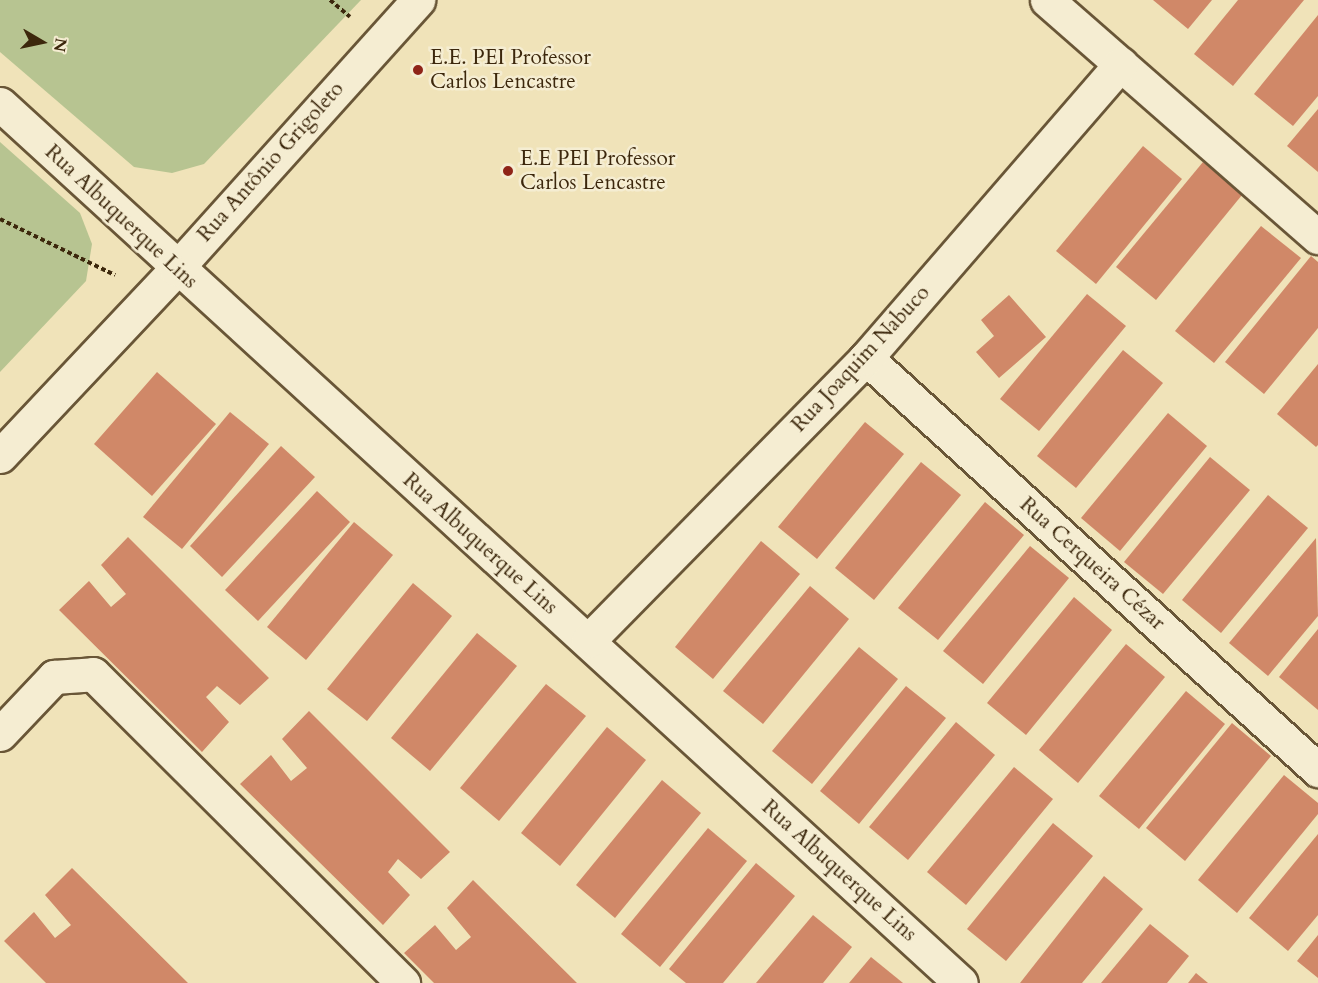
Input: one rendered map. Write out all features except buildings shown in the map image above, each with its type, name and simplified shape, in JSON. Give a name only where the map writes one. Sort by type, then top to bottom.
[{"type":"street","name":"Rua Antônio Grigoleto","points":[[0,456],[176,269],[418,0]]},
{"type":"street","points":[[1047,0],[1318,237]]},
{"type":"street","name":"Rua Joaquim Nabuco","points":[[588,641],[866,358],[1121,64]]},
{"type":"street","name":"Rua Albuquerque Lins","points":[[0,104],[176,269],[588,641],[961,983]]},
{"type":"street","name":"Rua Cerqueira Cézar","points":[[866,358],[1318,770]]},
{"type":"street","points":[[0,734],[54,678],[93,674],[403,983]]},
{"type":"path","points":[[0,219],[152,293]]},
{"type":"green space","points":[[0,0],[361,0],[204,164],[172,173],[134,167],[0,52]]},
{"type":"green space","points":[[0,142],[80,213],[92,244],[86,281],[0,372]]},
{"type":"place","name":"E.E. PEI Professor Carlos Lencastre","points":[[418,70]]},
{"type":"place","name":"E.E PEI Professor Carlos Lencastre","points":[[508,171]]}]
